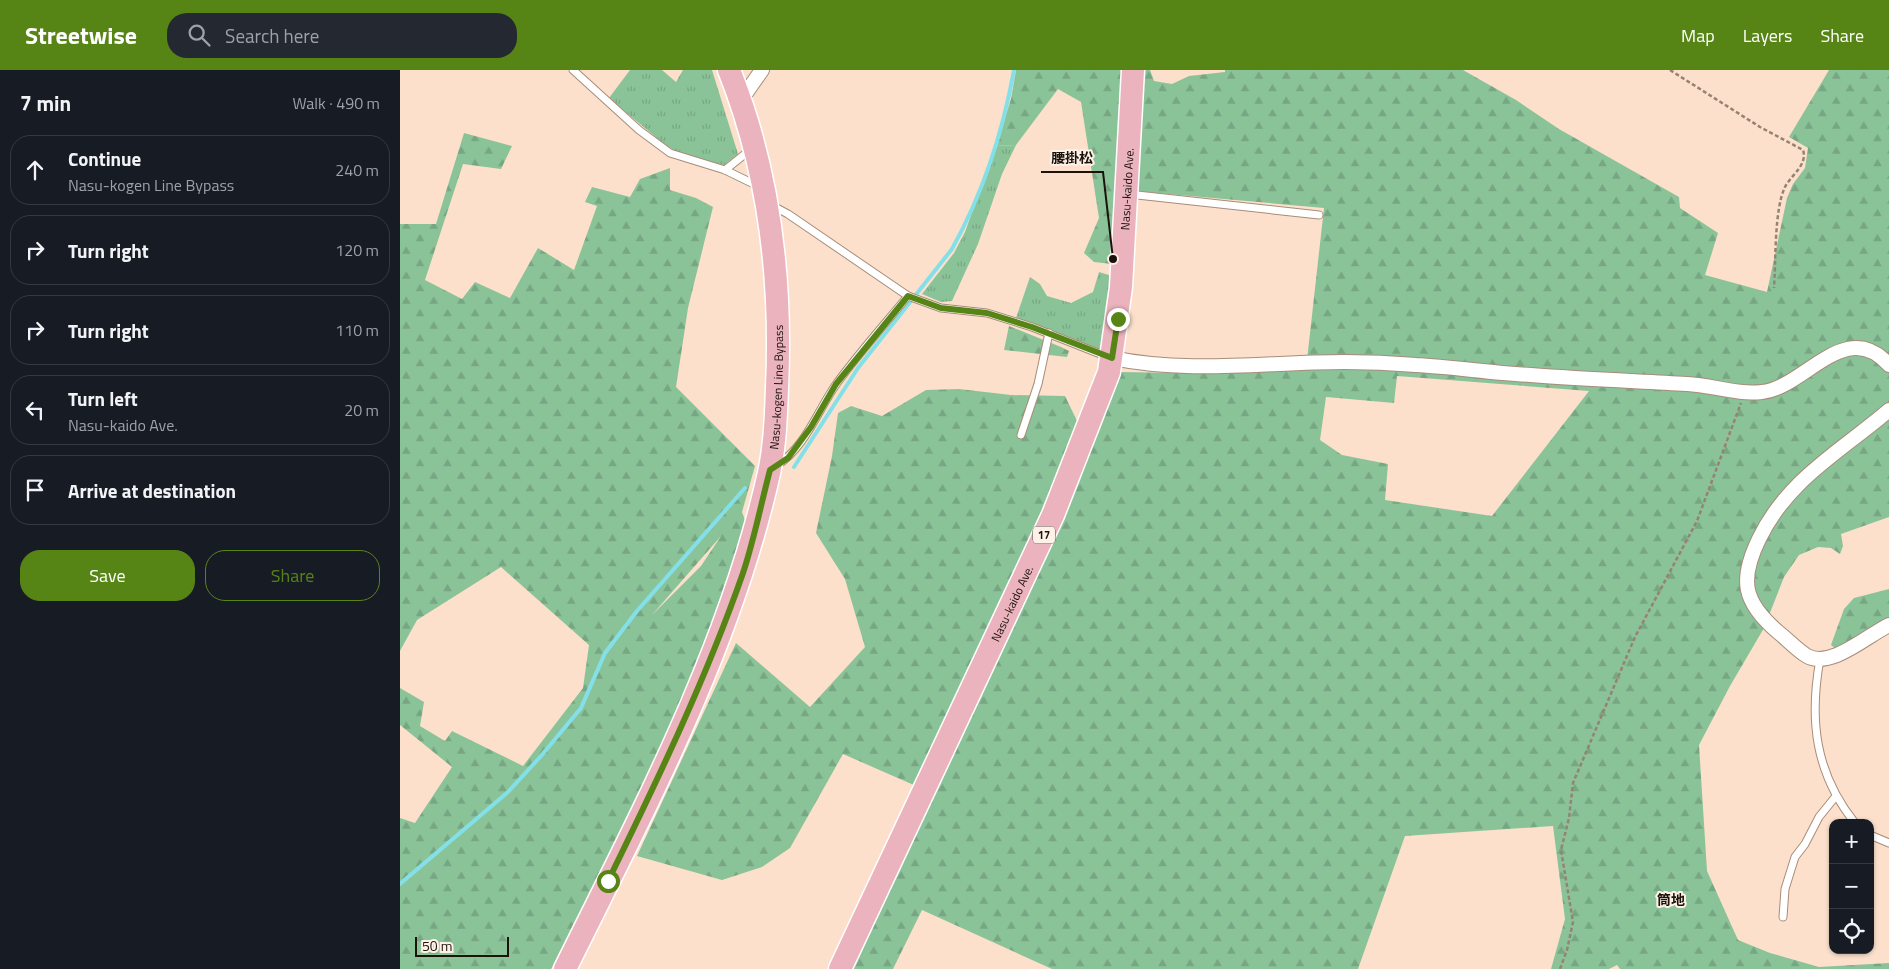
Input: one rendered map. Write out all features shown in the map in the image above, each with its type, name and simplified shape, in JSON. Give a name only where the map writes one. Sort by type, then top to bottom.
[{"type":"main road","name":"Nasu-kogen Line Bypass","points":[[565,969],[656,783],[695,696],[744,570],[770,470],[779,346],[765,196],[755,146],[741,100],[729,70]]},
{"type":"main road","name":"Nasu-kaido Ave.","points":[[840,969],[1053,515],[1079,452],[1112,358],[1118,319],[1133,70]]},
{"type":"street","points":[[741,100],[762,70]]},
{"type":"street","points":[[1112,358],[1140,364],[1191,367],[1344,362],[1418,365],[1530,375],[1702,385],[1746,392],[1778,389],[1836,352],[1858,348],[1879,354],[1889,365]]},
{"type":"street","points":[[1889,410],[1796,485],[1770,517],[1749,559],[1745,576],[1752,605],[1770,625],[1808,656],[1820,659],[1846,651],[1889,625]]},
{"type":"lane","points":[[573,70],[639,130],[670,153],[725,170],[908,296],[941,308],[987,313],[1049,333],[1096,354],[1112,358]]},
{"type":"lane","points":[[725,170],[755,146]]},
{"type":"lane","points":[[1127,194],[1319,215]]},
{"type":"lane","points":[[770,470],[788,458],[811,427],[836,384],[908,296]]},
{"type":"lane","points":[[1021,435],[1038,384],[1049,333]]},
{"type":"lane","points":[[1820,659],[1815,700],[1815,721],[1823,768],[1836,796],[1852,819]]},
{"type":"lane","points":[[1783,917],[1785,889],[1795,856],[1805,844],[1819,817],[1836,796]]},
{"type":"lane","points":[[1874,837],[1889,843]]},
{"type":"path","points":[[1670,70],[1760,127],[1803,150],[1805,156],[1803,162],[1785,187],[1780,204],[1774,288]]},
{"type":"path","points":[[1560,969],[1567,950],[1573,922],[1561,850],[1570,818],[1573,783],[1635,637],[1697,520],[1746,392]]},
{"type":"green space","points":[[630,70],[662,70],[676,82],[683,70],[712,70],[738,154],[724,165],[682,155],[664,144],[609,98]]},
{"type":"green space","points":[[1016,70],[1129,70],[1112,264],[1094,262],[1084,253],[1099,218],[1081,102],[1058,89],[1016,145],[996,146],[1011,99]]},
{"type":"green space","points":[[1141,70],[1150,70],[1154,81],[1172,84],[1189,76],[1225,72],[1225,70],[1463,70],[1516,100],[1559,129],[1679,197],[1680,208],[1718,233],[1705,275],[1767,292],[1787,198],[1793,184],[1805,168],[1808,148],[1789,137],[1829,70],[1889,70],[1889,517],[1841,534],[1843,546],[1840,554],[1831,548],[1818,547],[1799,555],[1784,577],[1764,628],[1730,686],[1699,745],[1707,871],[1738,940],[1770,953],[1819,967],[1889,963],[1889,969],[1620,969],[1617,965],[1609,969],[1551,969],[1565,919],[1553,826],[1405,836],[1358,969],[1052,969],[922,910],[893,969],[850,969],[1120,372],[1182,373],[1306,369],[1324,208],[1134,191]],"holes":[[[1397,376],[1589,391],[1492,516],[1385,500],[1388,464],[1342,455],[1320,440],[1326,397],[1394,403]]]},
{"type":"green space","points":[[464,133],[512,146],[501,169],[463,164],[425,280],[462,299],[475,282],[510,298],[538,248],[574,270],[597,206],[585,202],[592,187],[630,197],[640,179],[670,168],[670,190],[696,198],[713,207],[688,308],[676,387],[755,466],[742,512],[748,528],[691,690],[551,969],[400,969],[400,818],[415,823],[452,767],[400,725],[400,688],[424,702],[420,726],[445,741],[452,731],[523,766],[583,688],[589,645],[501,567],[417,620],[400,651],[400,224],[436,224]],"holes":[[[721,536],[701,566],[652,615]]]},
{"type":"green space","points":[[1016,145],[1002,174],[978,244],[952,301],[941,302],[922,294],[954,253],[965,232],[996,146]]},
{"type":"green space","points":[[1099,272],[1112,276],[1104,343],[1100,350],[1016,318],[1030,277],[1040,284],[1047,296],[1071,303],[1093,292]]},
{"type":"green space","points":[[1009,326],[1069,351],[1067,357],[1004,350]]},
{"type":"green space","points":[[959,389],[1011,395],[1065,396],[1080,427],[916,786],[843,754],[790,848],[762,867],[722,880],[637,856],[736,643],[810,707],[865,647],[845,579],[816,533],[832,456],[838,413],[851,406],[882,416],[926,390]]},
{"type":"green space","points":[[1889,589],[1889,622],[1836,649],[1831,645],[1844,609],[1854,598]]},
{"type":"waterway","points":[[794,467],[858,368],[952,249],[973,207],[990,162],[1004,116],[1014,70]]},
{"type":"waterway","points":[[400,884],[508,792],[541,756],[581,708],[605,653],[637,611],[745,488]]},
{"type":"place","name":"腰掛松","points":[[1113,259]]},
{"type":"district","name":"筒地","points":[[1671,899]]},
{"type":"route","points":[[608,881],[656,783],[727,618],[744,570],[770,470],[788,458],[811,427],[836,384],[908,296],[941,308],[987,313],[1032,327],[1078,344],[1096,354],[1112,358],[1118,319]]}]
